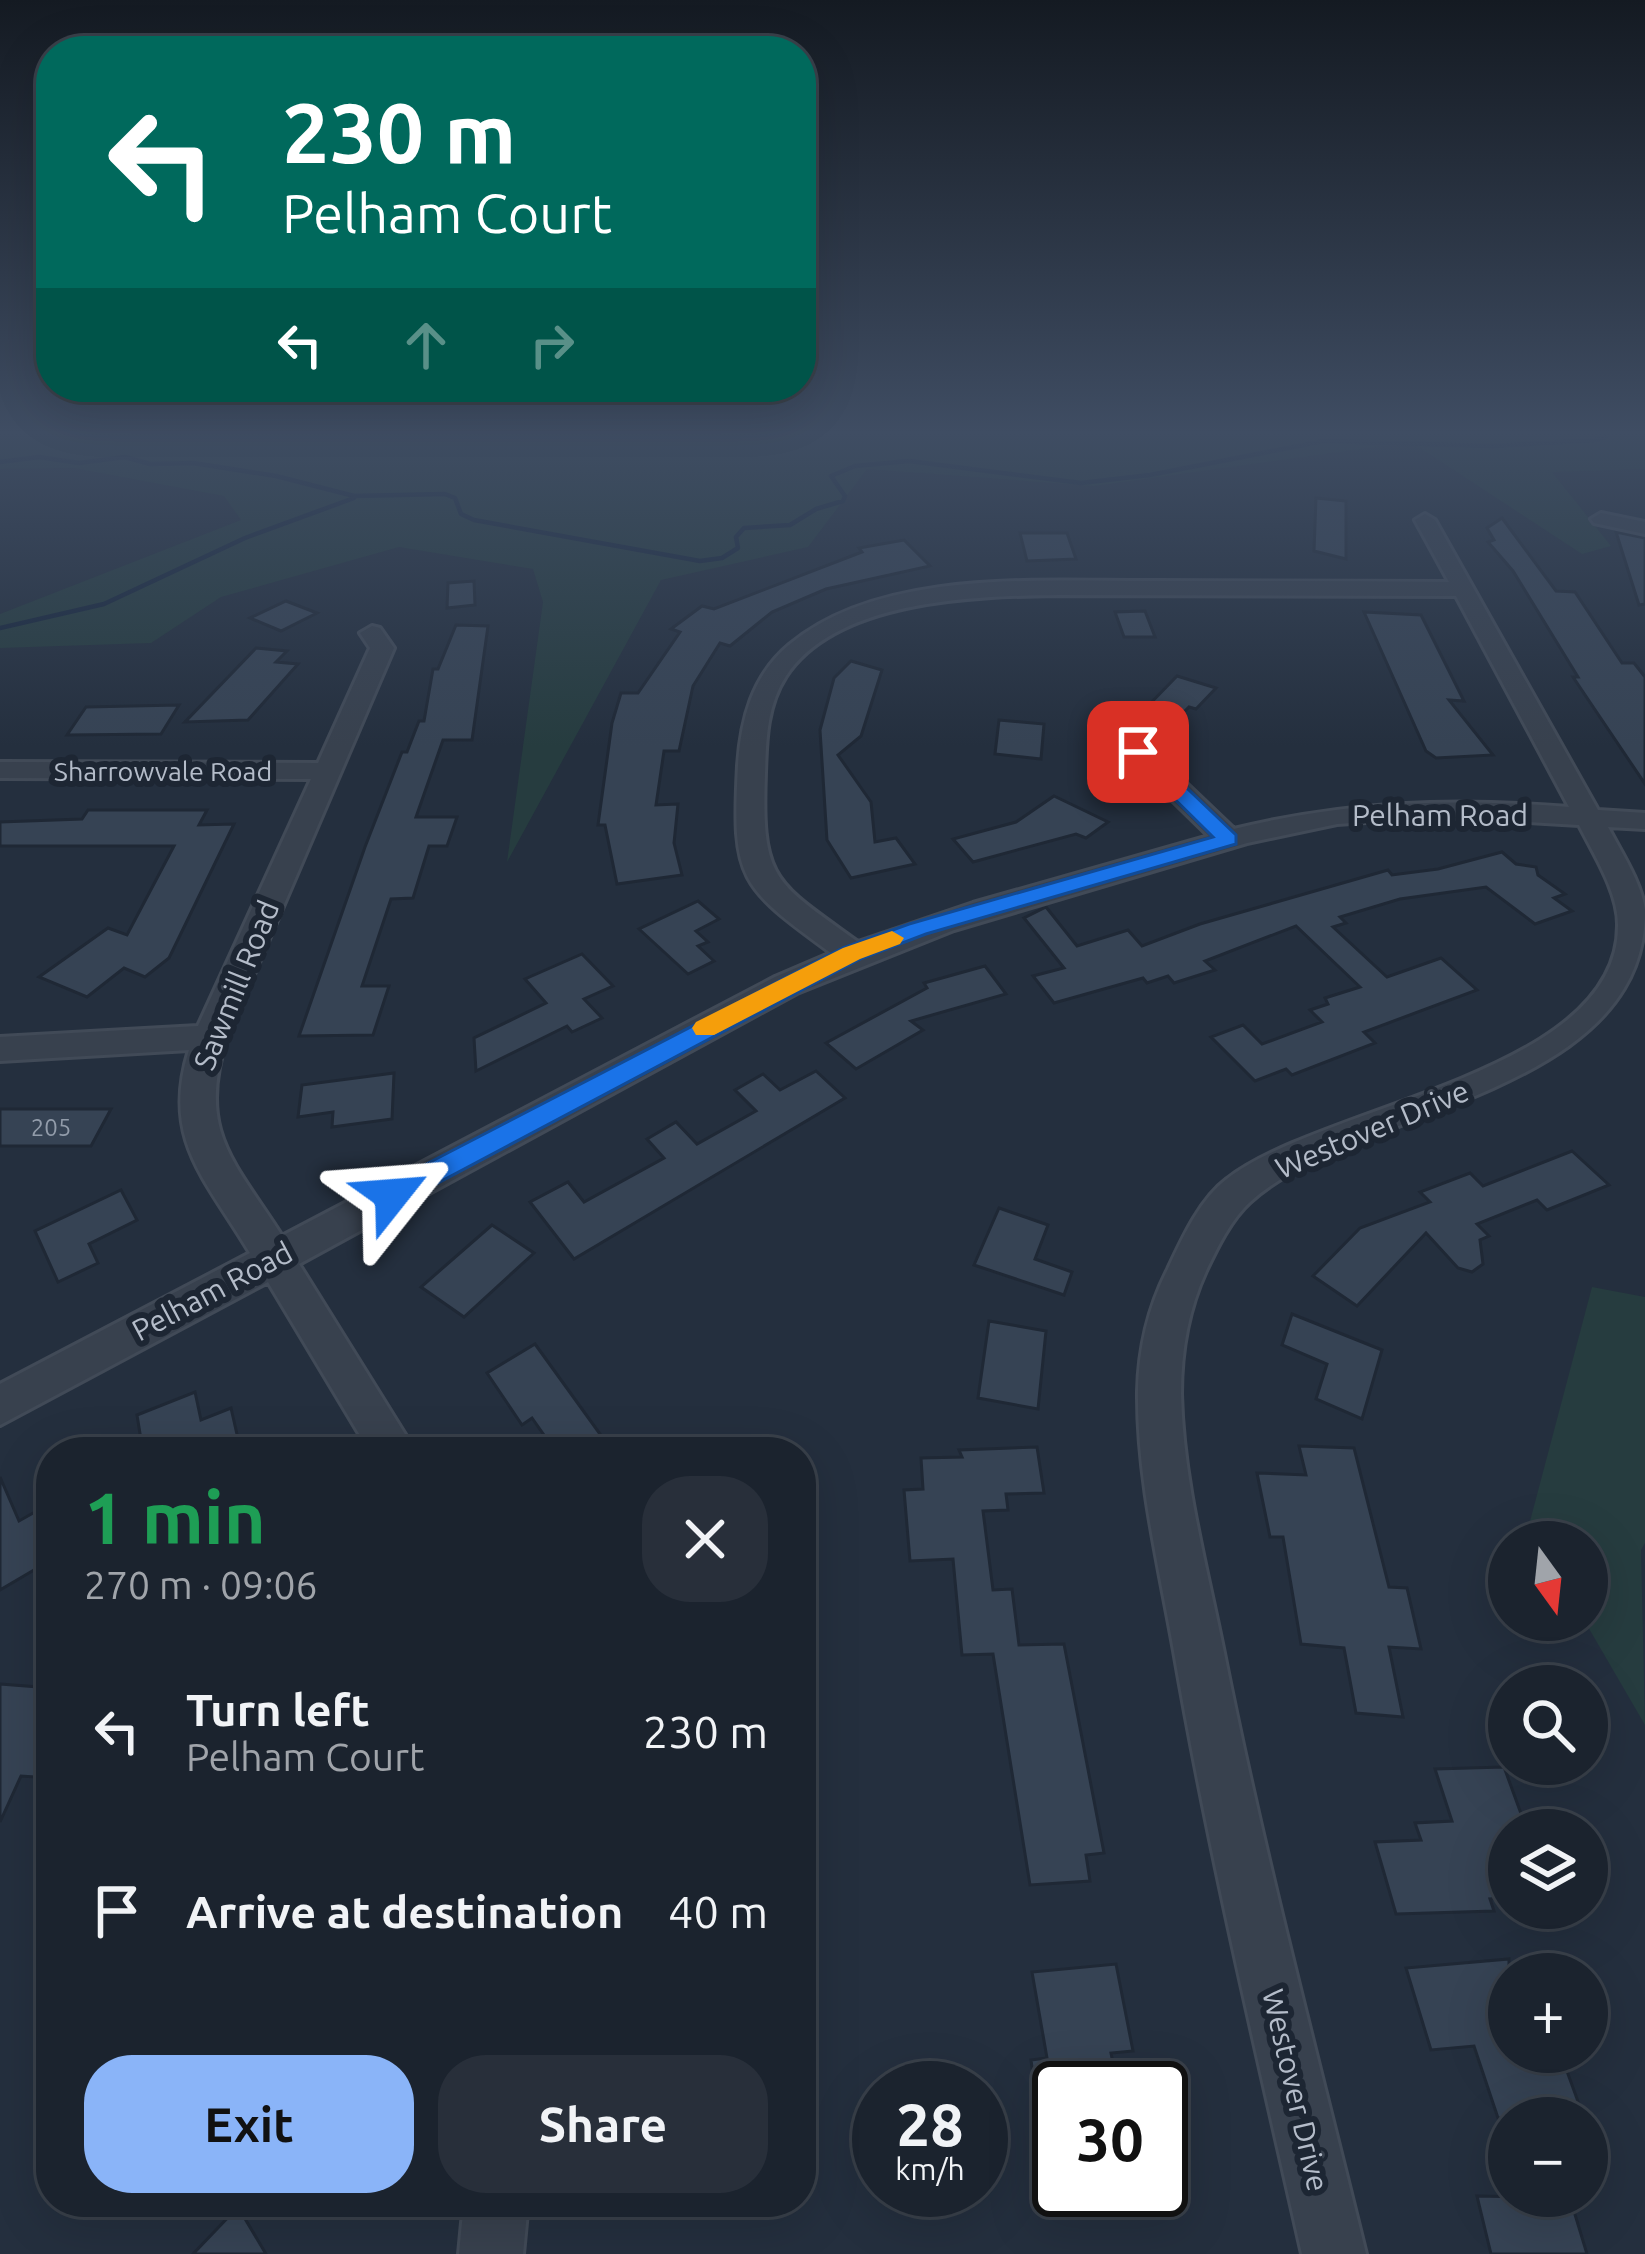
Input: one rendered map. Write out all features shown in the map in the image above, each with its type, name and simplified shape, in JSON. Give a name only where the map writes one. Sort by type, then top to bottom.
[{"type":"street","name":"Westover Drive","points":[[1334,2254],[1209,1715],[1168,1485],[1160,1393],[1168,1315],[1208,1234],[1237,1191],[1282,1163],[1516,1069],[1574,1040],[1606,1013],[1628,982],[1638,955],[1633,918],[1589,818],[1434,536]]},
{"type":"street","points":[[852,953],[780,897],[755,867],[753,728],[769,685],[805,643],[846,621],[890,606],[960,593],[1231,587],[1463,589]]},
{"type":"street","name":"Sawmill Road","points":[[372,633],[382,648],[210,1036],[199,1067],[194,1107],[200,1138],[385,1437]]},
{"type":"street","points":[[1138,752],[1228,839]]},
{"type":"street","name":"Sharrowvale Road","points":[[0,770],[325,771]]},
{"type":"street","name":"Pelham Road","points":[[0,1406],[852,953],[918,929],[1302,820],[1376,811],[1483,810],[1645,821]]},
{"type":"street","points":[[0,1049],[210,1036]]},
{"type":"street","points":[[491,2254],[495,2217]]},
{"type":"green space","points":[[200,536],[816,536],[808,547],[661,580],[507,862],[543,602],[533,569],[399,547],[221,597],[151,643],[0,648],[0,614]]},
{"type":"green space","points":[[1555,536],[1603,536],[1611,546],[1582,554]]},
{"type":"green space","points":[[1592,1287],[1645,1297],[1645,1543],[1641,1550],[1645,1725],[1596,1641],[1608,1641],[1608,1521],[1530,1521]]},
{"type":"building","points":[[1021,536],[1068,536],[1076,559],[1027,561]]},
{"type":"building","points":[[1315,536],[1346,536],[1346,559],[1314,551]]},
{"type":"building","points":[[1492,536],[1515,536],[1556,591],[1575,592],[1622,663],[1634,663],[1645,677],[1645,784],[1573,677],[1578,677],[1513,571],[1488,542],[1494,540]]},
{"type":"building","points":[[1617,536],[1645,538],[1645,604],[1639,605]]},
{"type":"building","points":[[904,540],[930,566],[826,589],[772,612],[730,646],[720,643],[693,686],[679,751],[664,751],[656,805],[678,804],[674,843],[682,875],[617,884],[605,825],[598,825],[612,723],[621,693],[638,693],[680,632],[671,629],[702,606],[714,609],[862,552],[859,548]]},
{"type":"building","points":[[474,581],[475,605],[447,608],[448,583]]},
{"type":"building","points":[[286,601],[317,613],[281,631],[250,618]]},
{"type":"building","points":[[1145,611],[1155,637],[1124,637],[1115,612]]},
{"type":"building","points":[[1364,612],[1421,615],[1464,701],[1449,700],[1493,755],[1436,758],[1426,751]]},
{"type":"building","points":[[456,625],[488,626],[472,740],[443,740],[416,817],[457,817],[447,846],[429,846],[413,898],[391,899],[362,986],[389,986],[373,1035],[299,1036],[365,847],[402,752],[407,752],[419,721],[424,721],[433,669],[438,669]]},
{"type":"building","points":[[256,648],[287,651],[276,662],[298,664],[248,720],[185,722]]},
{"type":"building","points":[[851,661],[882,670],[861,736],[838,755],[871,802],[875,842],[896,838],[915,864],[851,878],[827,840],[820,730],[834,678]]},
{"type":"building","points":[[1177,676],[1216,688],[1196,709],[1189,707],[1177,719],[1145,709]]},
{"type":"building","points":[[179,705],[161,734],[67,735],[86,707]]},
{"type":"building","points":[[999,720],[1044,724],[1041,759],[995,754]]},
{"type":"building","points":[[1054,796],[1108,822],[1086,838],[1076,834],[973,862],[953,839],[1016,822]]},
{"type":"building","points":[[88,810],[207,810],[199,825],[234,824],[169,958],[145,977],[124,968],[87,997],[39,977],[108,928],[127,935],[174,846],[0,846],[0,822],[82,819]]},
{"type":"building","points":[[1502,852],[1516,864],[1536,867],[1538,875],[1565,894],[1554,898],[1572,911],[1535,924],[1486,887],[1400,899],[1340,917],[1346,923],[1333,927],[1387,977],[1441,958],[1477,990],[1364,1032],[1375,1043],[1292,1075],[1286,1069],[1255,1081],[1211,1037],[1243,1025],[1262,1044],[1322,1022],[1310,1010],[1328,1004],[1325,998],[1360,987],[1296,926],[1205,961],[1215,970],[1174,983],[1168,976],[1147,983],[1143,978],[1054,1003],[1033,976],[1064,968],[1024,918],[1046,907],[1077,946],[1128,930],[1142,946],[1200,924],[1388,870],[1392,875],[1438,869]]},
{"type":"building","points":[[698,901],[719,919],[696,931],[708,942],[698,946],[714,961],[688,974],[639,929]]},
{"type":"building","points":[[582,954],[613,986],[584,999],[602,1018],[572,1032],[567,1026],[476,1071],[474,1038],[546,1003],[525,979]]},
{"type":"building","points":[[985,966],[1006,994],[911,1021],[923,1030],[856,1069],[826,1043],[927,988],[924,983]]},
{"type":"building","points":[[816,1071],[845,1098],[574,1259],[530,1202],[568,1182],[584,1202],[664,1158],[647,1139],[676,1122],[697,1144],[756,1111],[735,1090],[763,1074],[780,1090]]},
{"type":"building","points":[[394,1073],[392,1119],[332,1127],[333,1112],[298,1117],[302,1085]]},
{"type":"building","points":[[0,1109],[111,1109],[91,1146],[0,1146]]},
{"type":"building","points":[[1572,1151],[1609,1185],[1547,1210],[1537,1200],[1477,1224],[1489,1236],[1480,1240],[1483,1264],[1472,1272],[1458,1268],[1426,1233],[1357,1306],[1313,1276],[1360,1228],[1430,1202],[1420,1192],[1470,1173],[1483,1186]]},
{"type":"building","points":[[121,1190],[137,1220],[89,1244],[98,1263],[58,1282],[35,1231]]},
{"type":"building","points":[[999,1208],[1048,1225],[1035,1259],[1072,1272],[1064,1295],[974,1265]]},
{"type":"building","points":[[492,1225],[534,1253],[464,1317],[421,1287]]},
{"type":"building","points":[[1292,1314],[1382,1350],[1362,1419],[1316,1399],[1327,1364],[1282,1345]]},
{"type":"building","points":[[989,1321],[1046,1331],[1038,1409],[978,1398]]},
{"type":"building","points":[[535,1344],[602,1437],[545,1437],[532,1418],[522,1425],[487,1373]]},
{"type":"building","points":[[195,1392],[201,1420],[231,1408],[238,1437],[141,1437],[137,1415]]},
{"type":"building","points":[[1299,1446],[1354,1448],[1389,1587],[1407,1588],[1421,1649],[1389,1647],[1403,1717],[1356,1713],[1344,1648],[1301,1644],[1283,1537],[1270,1537],[1257,1473],[1306,1475]]},
{"type":"building","points":[[1037,1447],[1044,1493],[1006,1494],[1008,1510],[983,1511],[993,1590],[1012,1589],[1019,1645],[1064,1644],[1104,1853],[1086,1855],[1090,1881],[1030,1885],[993,1654],[962,1655],[953,1559],[910,1561],[904,1490],[923,1489],[921,1458],[962,1457],[959,1450]]},
{"type":"building","points":[[0,1477],[19,1521],[36,1511],[36,1569],[0,1590]]},
{"type":"building","points":[[0,1684],[36,1687],[36,1777],[21,1776],[0,1822]]},
{"type":"building","points":[[1488,1767],[1488,1785],[1511,1785],[1519,1809],[1488,1809],[1488,1911],[1396,1914],[1375,1842],[1421,1840],[1415,1823],[1452,1821],[1435,1769]]},
{"type":"building","points":[[1488,1961],[1488,2073],[1568,2073],[1576,2097],[1491,2097],[1474,2046],[1431,2050],[1406,1968]]},
{"type":"building","points":[[1116,1964],[1133,2051],[1111,2053],[1113,2061],[1032,2061],[1032,2067],[1031,2060],[1047,2058],[1032,1972]]},
{"type":"building","points":[[1477,2196],[1488,2196],[1488,2217],[1576,2217],[1587,2254],[1491,2254]]},
{"type":"building","points":[[228,2217],[244,2217],[266,2254],[193,2254]]},
{"type":"waterway","points":[[0,628],[104,604],[250,536]]},
{"type":"waterway","points":[[563,536],[700,561],[722,558],[738,548],[737,536]]},
{"type":"slow traffic","points":[[705,1028],[852,953],[892,938]]},
{"type":"route","points":[[392,1195],[852,953],[918,929],[1228,839],[1138,752]]}]
